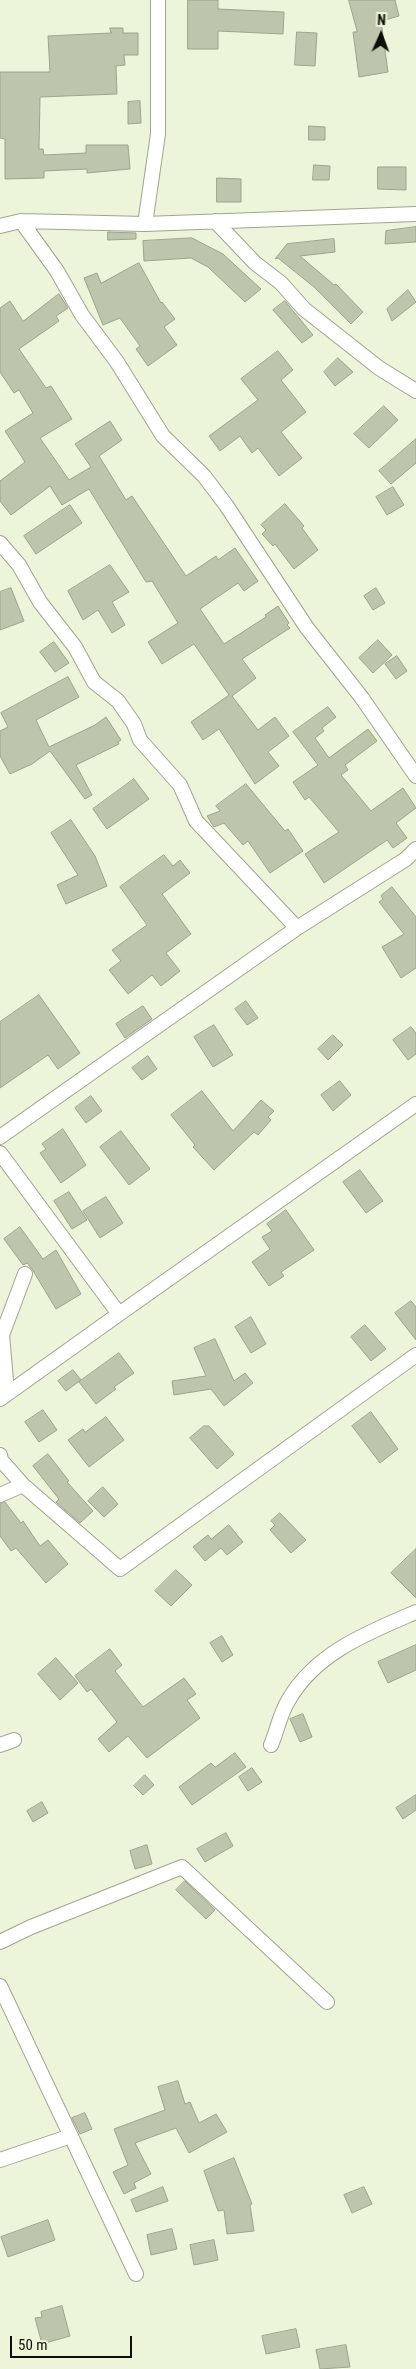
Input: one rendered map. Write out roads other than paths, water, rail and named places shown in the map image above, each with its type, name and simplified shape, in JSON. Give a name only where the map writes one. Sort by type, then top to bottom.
[{"type":"street","points":[[144,224],[158,134],[158,0]]},
{"type":"street","points":[[0,226],[20,221],[144,224],[416,214]]},
{"type":"street","points":[[20,221],[57,271],[82,315],[117,362],[164,436],[204,476],[226,505],[307,628],[362,698],[416,776]]},
{"type":"street","points":[[215,221],[255,263],[281,283],[304,309],[379,368],[416,391]]},
{"type":"street","points":[[0,543],[19,565],[40,602],[76,647],[94,682],[118,701],[134,724],[140,740],[180,785],[196,820],[297,928]]},
{"type":"street","points":[[0,1137],[297,928],[406,859],[416,849]]},
{"type":"street","points":[[0,1399],[416,1104]]},
{"type":"street","points":[[0,1154],[120,1314]]},
{"type":"street","points":[[0,1393],[6,1380],[1,1335],[25,1274]]},
{"type":"street","points":[[0,1455],[1,1460],[23,1484],[120,1568],[416,1355]]},
{"type":"street","points":[[0,1495],[23,1484]]},
{"type":"street","points":[[271,1745],[287,1703],[302,1680],[332,1653],[366,1634],[416,1612]]},
{"type":"street","points":[[0,1745],[14,1740]]},
{"type":"street","points":[[0,1942],[31,1927],[182,1867],[327,2002]]},
{"type":"street","points":[[0,1986],[136,2274]]},
{"type":"street","points":[[0,2160],[71,2136]]}]
